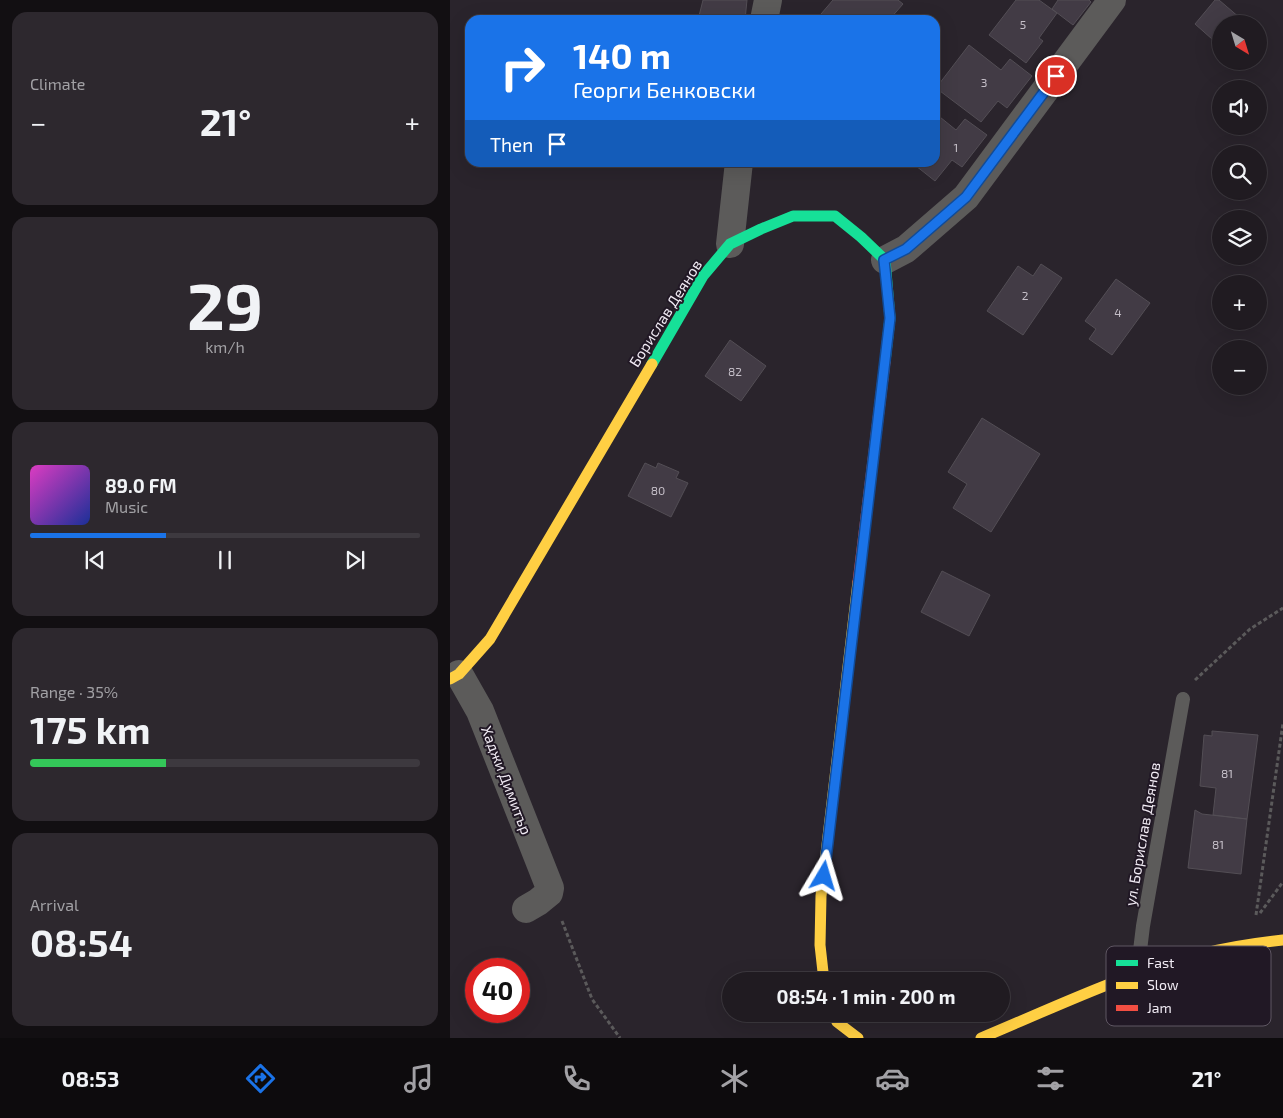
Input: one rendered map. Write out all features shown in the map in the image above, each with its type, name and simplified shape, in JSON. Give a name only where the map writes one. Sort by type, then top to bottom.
[{"type":"street","points":[[765,15],[768,0]]},
{"type":"street","points":[[823,972],[820,946],[821,896],[890,318],[884,260],[906,249],[966,197],[1112,0]]},
{"type":"street","points":[[730,244],[738,167]]},
{"type":"street","name":"Борислав Деянов","points":[[455,676],[490,638],[703,276],[730,244],[793,216],[835,216],[861,237],[884,260]]},
{"type":"street","name":"Хаджи Димитър","points":[[455,676],[480,711],[550,888]]},
{"type":"street","points":[[526,909],[550,893],[550,888]]},
{"type":"street","points":[[1241,946],[1283,940]]},
{"type":"street","points":[[981,1038],[1106,987]]},
{"type":"street","points":[[837,1022],[858,1038]]},
{"type":"lane","name":"ул. Борислав Деянов","points":[[1140,946],[1182,699]]},
{"type":"path","points":[[1182,699],[1188,687],[1250,629],[1283,608]]},
{"type":"path","points":[[1283,723],[1255,919],[1283,882]]},
{"type":"path","points":[[550,888],[592,999],[620,1038]]},
{"type":"building","points":[[703,0],[747,0],[746,15],[699,15]]},
{"type":"building","points":[[833,0],[898,0],[903,4],[893,15],[821,14]]},
{"type":"building","points":[[1016,0],[1039,0],[1057,13],[1039,38],[1043,41],[1026,63],[989,35]]},
{"type":"building","points":[[1058,0],[1089,0],[1091,2],[1073,25],[1052,9]]},
{"type":"building","points":[[1215,0],[1219,0],[1236,15],[1212,15],[1212,39],[1195,24]]},
{"type":"building","points":[[969,45],[1001,70],[1010,59],[1032,76],[1007,108],[998,101],[981,122],[940,91],[940,83]]},
{"type":"building","points":[[940,117],[956,130],[965,119],[987,135],[962,167],[952,160],[935,181],[917,167],[940,167]]},
{"type":"building","points":[[1041,264],[1062,278],[1023,335],[987,311],[1018,266],[1033,276]]},
{"type":"building","points":[[1116,279],[1150,303],[1112,355],[1089,339],[1096,329],[1085,321]]},
{"type":"building","points":[[730,340],[766,366],[741,401],[705,376]]},
{"type":"building","points":[[982,418],[1040,454],[991,532],[953,508],[967,484],[948,472]]},
{"type":"building","points":[[645,463],[656,468],[658,463],[679,472],[676,478],[688,483],[671,517],[628,496]]},
{"type":"building","points":[[942,571],[990,595],[969,636],[921,612]]},
{"type":"building","points":[[1212,731],[1258,735],[1247,819],[1213,815],[1216,788],[1200,786],[1204,735],[1212,736]]},
{"type":"building","points":[[1195,810],[1202,814],[1247,819],[1241,874],[1188,868]]},
{"type":"traffic: fast","points":[[652,364],[703,276],[730,244],[793,216],[835,216],[885,260],[890,318],[885,362]]},
{"type":"traffic: slow","points":[[450,679],[459,674],[490,639],[652,364]]},
{"type":"traffic: slow","points":[[823,972],[820,945],[821,896],[858,582]]},
{"type":"traffic: slow","points":[[1240,946],[1283,940]]},
{"type":"traffic: slow","points":[[981,1038],[1106,985]]},
{"type":"traffic: slow","points":[[837,1022],[858,1038]]},
{"type":"traffic: jam","points":[[858,582],[885,362]]},
{"type":"route","points":[[824,876],[890,318],[884,260],[906,249],[966,197],[1056,76]]}]
